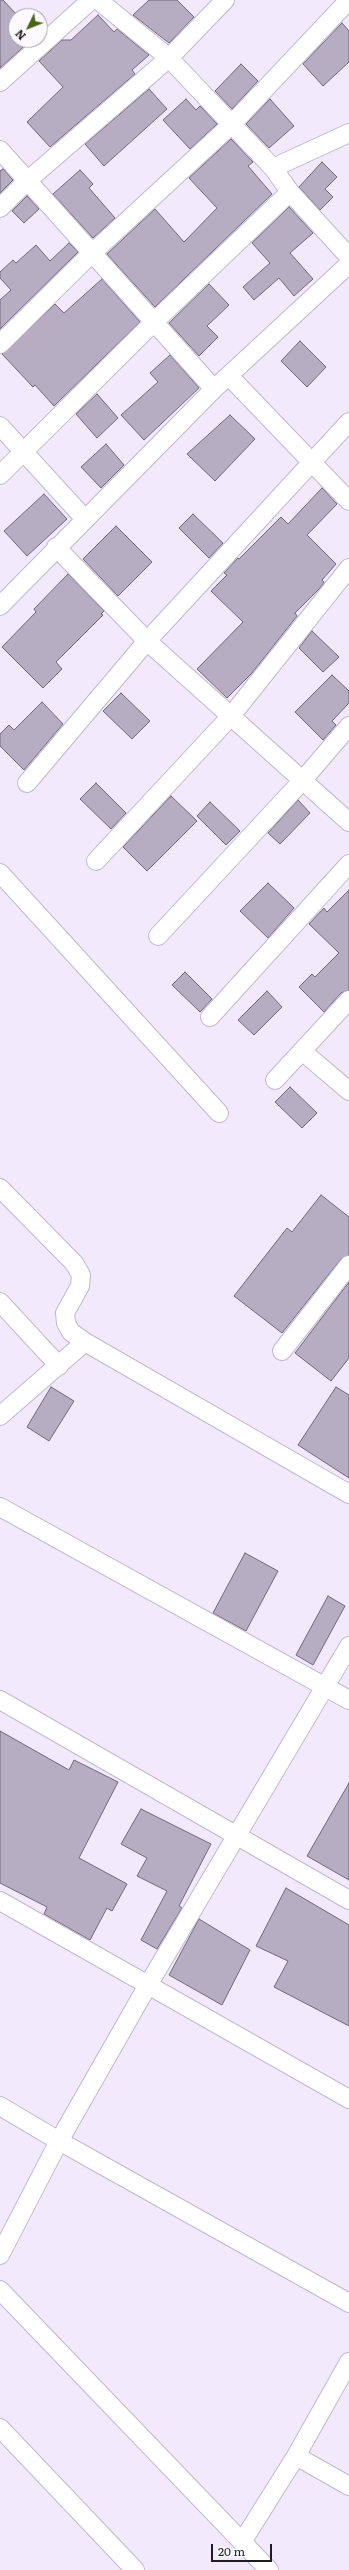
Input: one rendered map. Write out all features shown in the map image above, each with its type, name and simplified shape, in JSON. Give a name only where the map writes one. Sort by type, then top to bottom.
[{"type":"street","points":[[0,82],[91,0]]},
{"type":"street","points":[[98,0],[169,58],[273,168],[290,192],[349,257]]},
{"type":"street","points":[[0,208],[27,181],[169,58],[225,0]]},
{"type":"street","points":[[0,344],[91,254],[231,124],[349,0]]},
{"type":"street","points":[[273,168],[349,132]]},
{"type":"street","points":[[0,150],[91,254],[214,389]]},
{"type":"street","points":[[0,475],[154,322],[290,192]]},
{"type":"street","points":[[0,606],[56,547],[214,389],[349,264]]},
{"type":"street","points":[[229,376],[311,464],[349,501]]},
{"type":"street","points":[[27,783],[147,640],[349,422]]},
{"type":"street","points":[[0,426],[85,519]]},
{"type":"street","points":[[56,547],[147,640],[349,822]]},
{"type":"street","points":[[96,861],[231,716],[349,568]]},
{"type":"street","points":[[158,936],[302,781],[349,726]]},
{"type":"street","points":[[210,1017],[349,864]]},
{"type":"street","points":[[0,873],[219,1113]]},
{"type":"street","points":[[275,1080],[349,1000]]},
{"type":"street","points":[[302,1051],[349,1091]]},
{"type":"street","points":[[0,1188],[74,1263],[81,1275],[80,1286],[65,1313],[66,1323],[71,1332],[84,1342],[349,1494]]},
{"type":"street","points":[[282,1351],[349,1265]]},
{"type":"street","points":[[0,1302],[59,1366]]},
{"type":"street","points":[[0,1416],[59,1366],[84,1342]]},
{"type":"street","points":[[0,1507],[349,1700]]},
{"type":"street","points":[[0,2255],[59,2141],[148,1985],[349,1646]]},
{"type":"street","points":[[0,1700],[349,1900]]},
{"type":"street","points":[[0,1901],[349,2099]]},
{"type":"street","points":[[0,2106],[59,2141],[349,2303]]},
{"type":"street","points":[[0,2290],[269,2570]]},
{"type":"street","points":[[242,2542],[296,2456],[349,2362]]},
{"type":"street","points":[[0,2428],[134,2569]]},
{"type":"street","points":[[296,2456],[349,2486]]},
{"type":"building","points":[[0,0],[3,0],[10,8],[8,8],[8,48],[22,48],[0,68]]},
{"type":"building","points":[[149,0],[177,0],[194,17],[169,43],[133,15]]},
{"type":"building","points":[[98,15],[114,32],[117,29],[149,55],[132,70],[135,74],[50,147],[27,122],[63,87],[39,61],[62,40],[71,40]]},
{"type":"building","points":[[342,23],[349,31],[349,62],[323,86],[303,64]]},
{"type":"building","points":[[241,64],[258,81],[232,109],[215,91]]},
{"type":"building","points":[[149,89],[167,109],[104,166],[85,144]]},
{"type":"building","points":[[186,99],[196,110],[200,106],[217,124],[190,149],[163,120]]},
{"type":"building","points":[[270,99],[294,126],[269,148],[246,124]]},
{"type":"building","points":[[231,139],[253,162],[248,166],[272,194],[155,307],[107,254],[155,209],[184,242],[217,208],[189,178]]},
{"type":"building","points":[[322,162],[337,177],[325,189],[333,197],[320,210],[299,187]]},
{"type":"building","points":[[3,169],[13,180],[0,193],[0,171]]},
{"type":"building","points":[[80,170],[93,184],[89,188],[115,218],[93,238],[53,194]]},
{"type":"building","points":[[27,196],[39,209],[24,223],[12,211]]},
{"type":"building","points":[[289,207],[313,233],[290,253],[313,279],[294,296],[279,278],[254,300],[243,287],[270,263],[252,243]]},
{"type":"building","points":[[69,243],[78,252],[0,329],[0,300],[11,290],[0,278],[0,272],[13,260],[16,263],[36,245],[50,261]]},
{"type":"building","points":[[102,279],[140,322],[54,406],[35,385],[33,387],[2,354],[55,304],[64,313]]},
{"type":"building","points":[[209,284],[229,305],[207,326],[218,337],[199,356],[169,323]]},
{"type":"building","points":[[300,341],[326,367],[307,387],[281,361]]},
{"type":"building","points":[[170,355],[199,388],[144,440],[121,415],[158,382],[150,373]]},
{"type":"building","points":[[97,394],[118,418],[97,438],[76,414]]},
{"type":"building","points":[[230,415],[255,439],[215,481],[187,454]]},
{"type":"building","points":[[106,444],[124,465],[101,488],[81,467]]},
{"type":"building","points":[[322,488],[337,504],[307,535],[336,564],[322,580],[324,582],[320,588],[295,613],[297,616],[252,673],[227,698],[197,669],[243,622],[211,591],[227,575],[224,573],[238,558],[239,559],[281,517],[288,524]]},
{"type":"building","points":[[44,494],[67,519],[27,556],[4,531]]},
{"type":"building","points":[[193,514],[223,543],[209,558],[179,528]]},
{"type":"building","points":[[116,526],[152,562],[118,596],[83,559]]},
{"type":"building","points":[[68,574],[104,611],[101,614],[103,615],[56,662],[62,669],[43,688],[2,647],[36,612],[34,609]]},
{"type":"building","points":[[312,631],[339,657],[323,672],[299,648]]},
{"type":"building","points":[[332,675],[349,691],[349,703],[332,721],[336,725],[323,740],[295,712]]},
{"type":"building","points":[[121,693],[150,721],[132,739],[103,711]]},
{"type":"building","points":[[42,702],[63,724],[24,770],[0,746],[0,734],[9,725],[14,730]]},
{"type":"building","points":[[96,783],[126,813],[111,829],[80,799]]},
{"type":"building","points":[[171,796],[197,821],[147,871],[123,847]]},
{"type":"building","points":[[298,800],[310,813],[280,844],[268,833]]},
{"type":"building","points":[[210,802],[240,831],[226,845],[197,816]]},
{"type":"building","points":[[268,883],[294,908],[268,938],[240,911]]},
{"type":"building","points":[[349,890],[349,990],[341,993],[324,1012],[299,987],[312,974],[315,977],[339,953],[309,924],[324,908],[327,912]]},
{"type":"building","points":[[185,972],[212,999],[200,1012],[172,985]]},
{"type":"building","points":[[267,991],[282,1007],[254,1035],[238,1020]]},
{"type":"building","points":[[290,1087],[317,1113],[302,1128],[275,1102]]},
{"type":"building","points":[[321,1195],[349,1217],[349,1255],[341,1259],[282,1333],[234,1296],[287,1228],[292,1232]]},
{"type":"building","points":[[349,1282],[349,1358],[331,1381],[295,1353]]},
{"type":"building","points":[[51,1387],[74,1401],[49,1441],[27,1427]]},
{"type":"building","points":[[336,1387],[349,1395],[349,1478],[298,1445]]},
{"type":"building","points":[[245,1553],[278,1571],[246,1631],[213,1613]]},
{"type":"building","points":[[328,1596],[345,1606],[313,1665],[296,1655]]},
{"type":"building","points":[[0,1731],[69,1770],[74,1760],[118,1782],[79,1858],[127,1884],[112,1911],[107,1908],[90,1940],[44,1914],[47,1907],[0,1883]]},
{"type":"building","points":[[349,1783],[349,1880],[307,1856]]},
{"type":"building","points":[[141,1809],[211,1844],[179,1906],[182,1908],[157,1949],[141,1940],[167,1891],[137,1876],[147,1858],[121,1844]]},
{"type":"building","points":[[286,1888],[349,1925],[349,2026],[274,1987],[288,1961],[256,1946]]},
{"type":"building","points":[[199,1919],[250,1950],[222,2005],[169,1975]]}]
